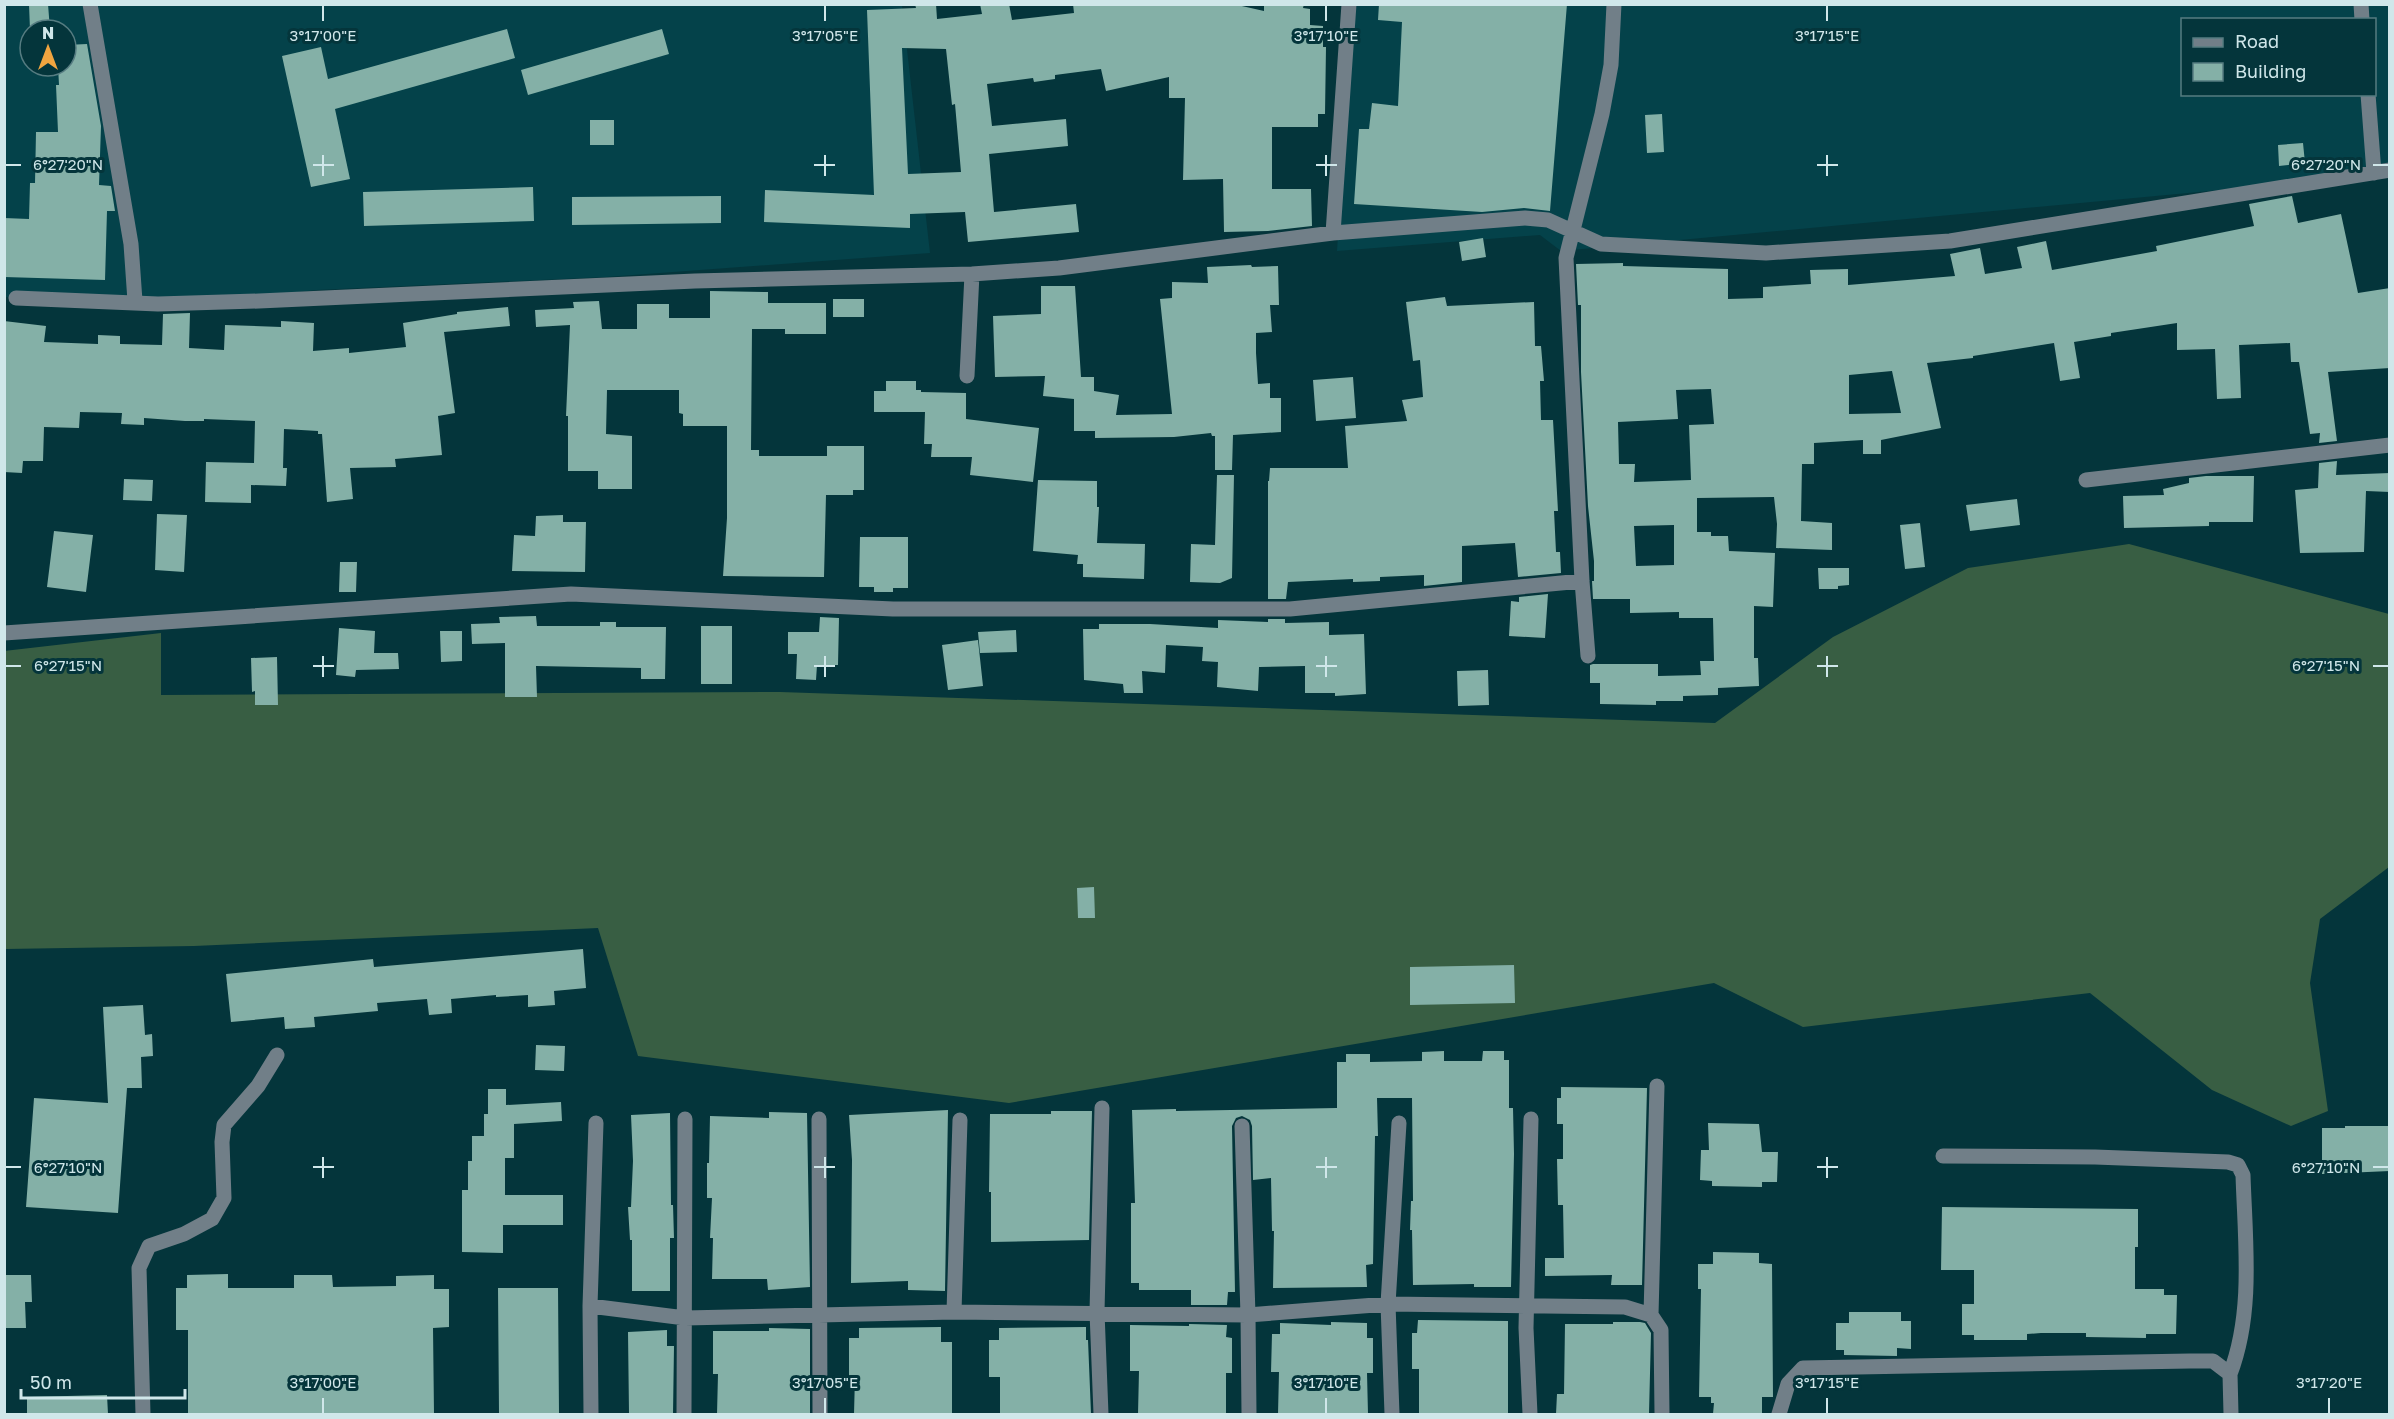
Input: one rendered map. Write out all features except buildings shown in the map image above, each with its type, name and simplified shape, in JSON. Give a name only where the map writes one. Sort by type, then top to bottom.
[{"type":"street","points":[[90,4],[131,244],[135,301]]},
{"type":"street","points":[[1333,233],[1349,4]]},
{"type":"street","points":[[1588,656],[1581,581],[1566,258],[1604,105],[1611,65],[1614,4]]},
{"type":"street","points":[[16,298],[135,301],[158,304],[695,281],[972,274],[1059,268],[1333,233],[1525,218],[1548,220],[1601,244],[1766,253],[1950,241],[2382,172],[2368,96]]},
{"type":"street","points":[[967,376],[972,274]]},
{"type":"street","points":[[2086,480],[2390,445]]},
{"type":"street","points":[[4,633],[571,594],[893,609],[1290,609],[1581,581]]},
{"type":"street","points":[[143,1414],[139,1268],[149,1246],[184,1234],[212,1219],[224,1198],[222,1142],[224,1125],[258,1086],[277,1055]]},
{"type":"street","points":[[1657,1086],[1651,1315],[1661,1330],[1662,1414]]},
{"type":"street","points":[[1101,1414],[1097,1312],[1102,1108]]},
{"type":"street","points":[[684,1414],[685,1119]]},
{"type":"street","points":[[819,1119],[820,1414]]},
{"type":"street","points":[[1530,1414],[1527,1305],[1531,1119]]},
{"type":"street","points":[[954,1312],[960,1120]]},
{"type":"street","points":[[591,1414],[590,1306],[596,1122]]},
{"type":"street","points":[[1392,1414],[1388,1304],[1399,1122]]},
{"type":"street","points":[[1242,1126],[1249,1414]]},
{"type":"street","points":[[1943,1156],[2096,1157],[2228,1162],[2238,1166],[2243,1175],[2245,1221],[2243,1328],[2239,1352],[2230,1374],[2231,1414]]},
{"type":"street","points":[[590,1306],[685,1318],[820,1317],[954,1312],[1248,1315],[1388,1304],[1625,1306],[1651,1315]]},
{"type":"street","points":[[1779,1414],[1788,1384],[1803,1368],[2213,1361],[2230,1374]]},
{"type":"shaded area","points":[[4,5],[902,5],[930,253],[606,277],[317,290],[140,309],[5,297]]},
{"type":"shaded area","points":[[1352,5],[2389,5],[2389,164],[2231,189],[1561,251],[1540,235],[1337,251]]},
{"type":"green space","points":[[2129,544],[2389,614],[2389,867],[2320,919],[2310,983],[2328,1111],[2291,1126],[2212,1090],[2090,993],[1803,1027],[1714,983],[1009,1103],[638,1056],[598,928],[194,946],[5,949],[4,651],[161,633],[161,695],[780,692],[1715,723],[1833,637],[1968,568]]}]
